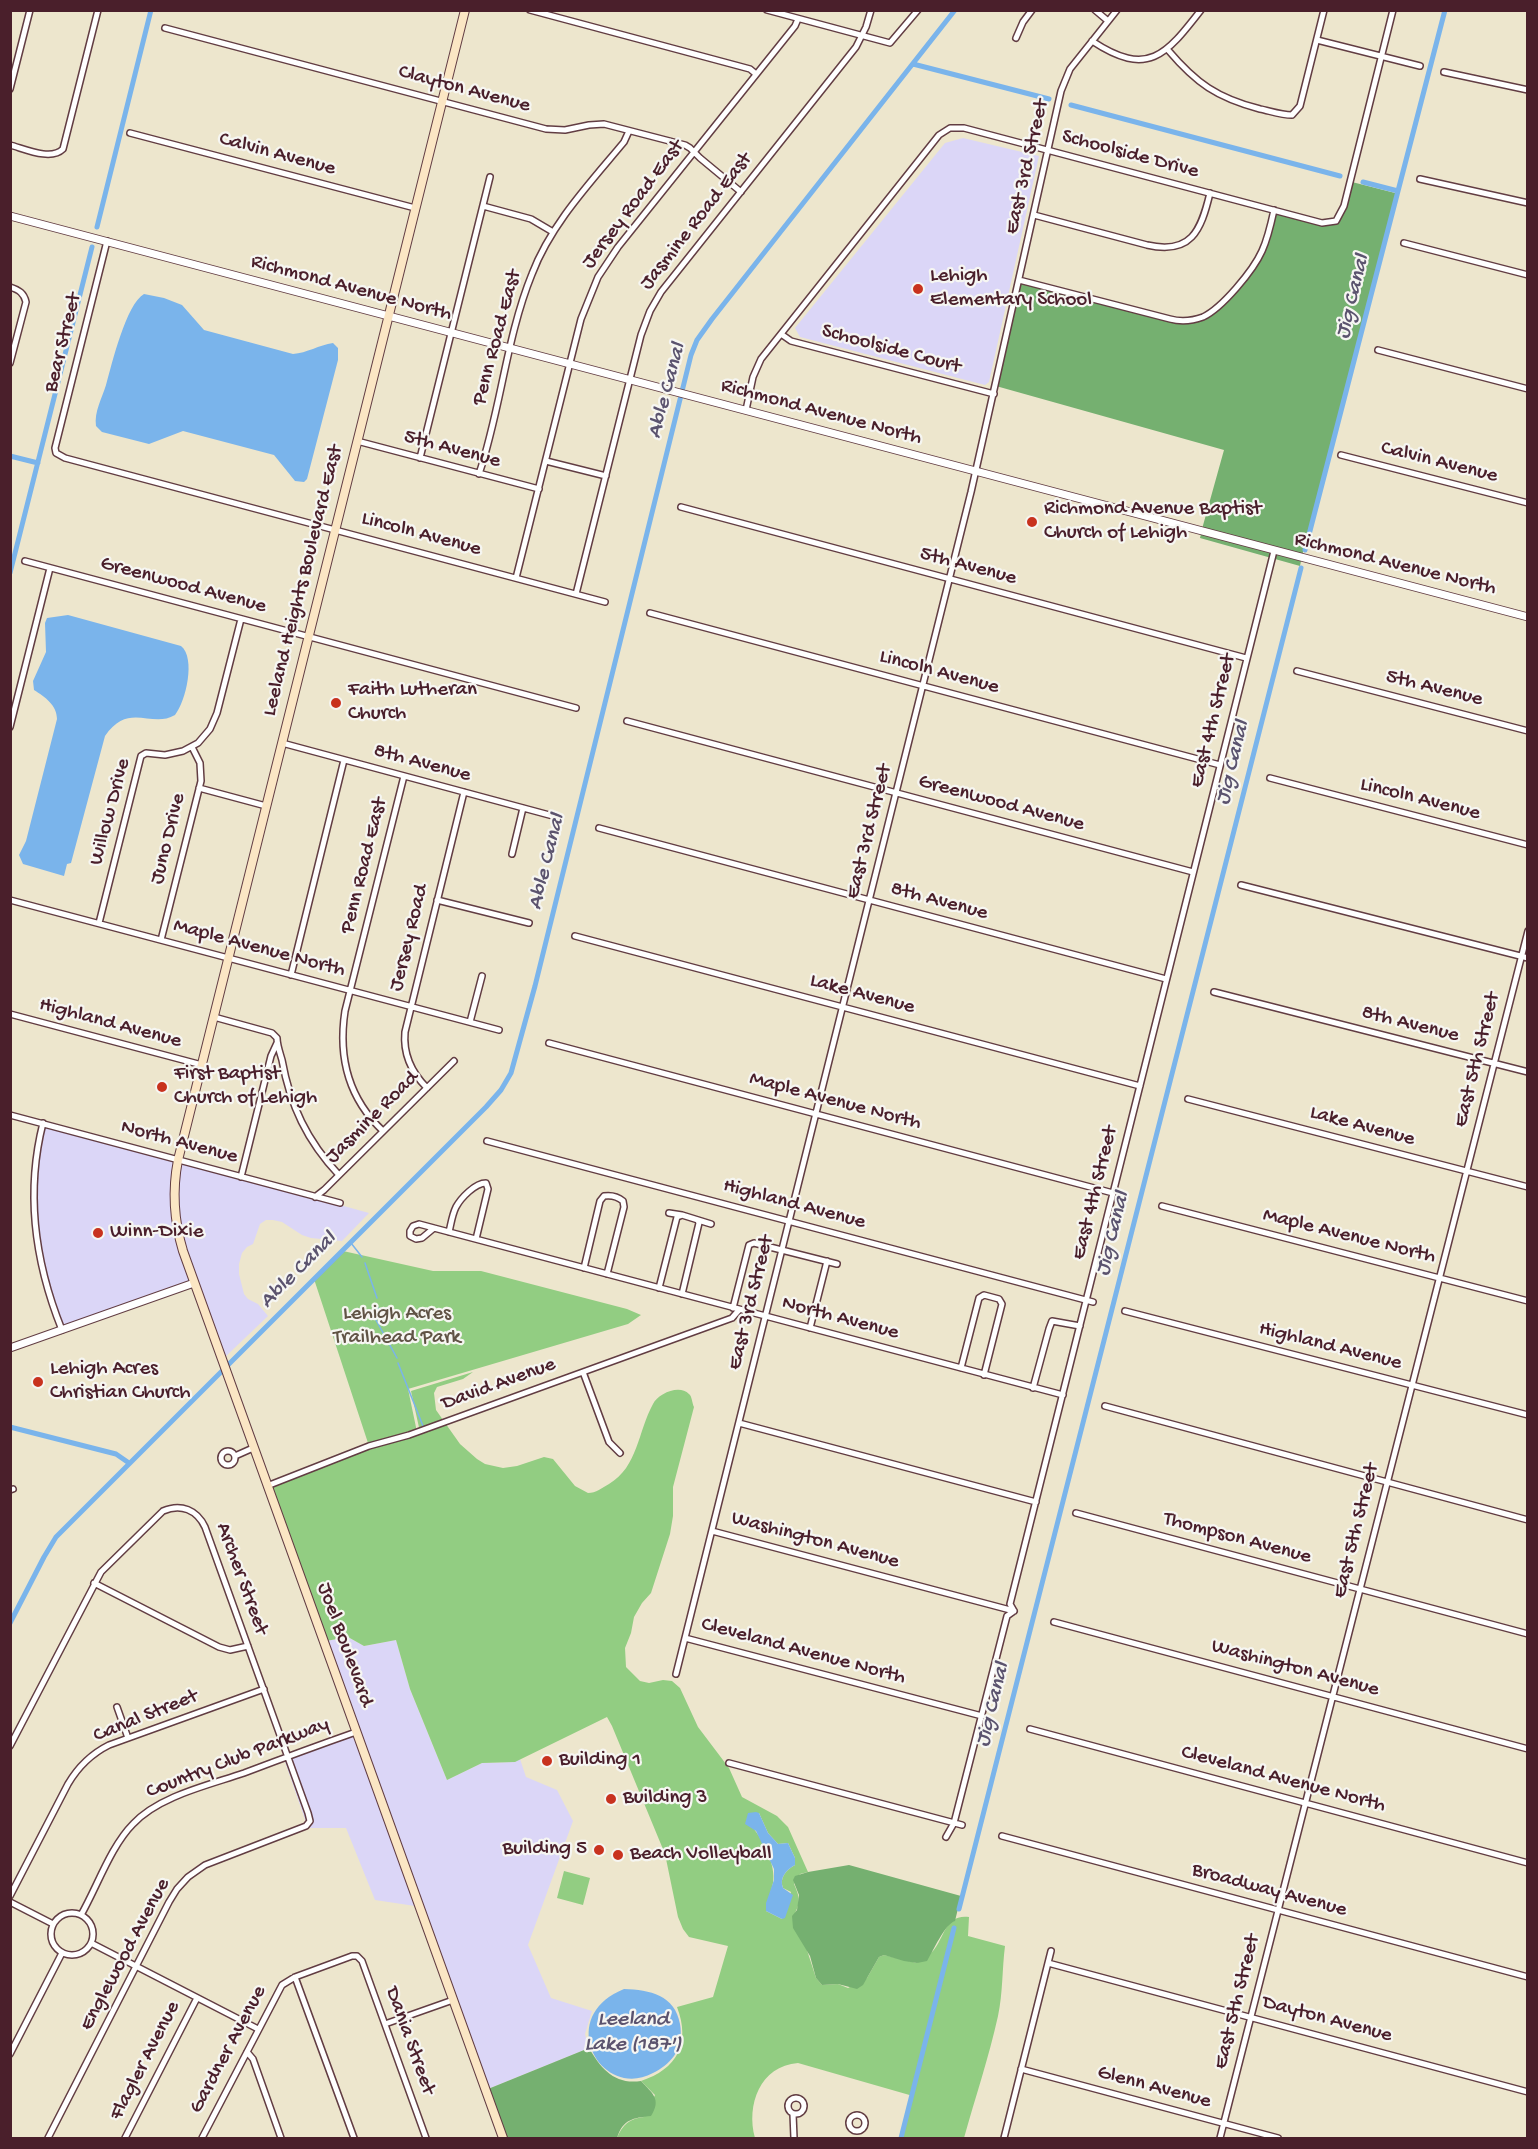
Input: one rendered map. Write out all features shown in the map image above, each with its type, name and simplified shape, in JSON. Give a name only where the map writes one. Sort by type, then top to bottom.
[{"type":"main road","name":"Leeland Heights Boulevard East","points":[[178,1160],[465,10]]},
{"type":"main road","name":"Joel Boulevard","points":[[178,1160],[175,1210],[181,1243],[194,1283],[503,2139]]},
{"type":"street","points":[[10,89],[30,10]]},
{"type":"street","points":[[10,146],[49,155],[59,154],[65,144],[98,10]]},
{"type":"street","points":[[530,10],[750,69],[756,74]]},
{"type":"street","points":[[767,10],[890,43],[918,10]]},
{"type":"street","name":"Jasmine Road East","points":[[576,594],[645,323],[656,301],[851,54],[862,36],[871,10]]},
{"type":"street","points":[[1016,38],[1023,22],[1032,10]]},
{"type":"street","points":[[1095,10],[1108,21]]},
{"type":"street","name":"East 3rd Street","points":[[676,1674],[950,579],[1064,83],[1070,69],[1116,10]]},
{"type":"street","points":[[1092,40],[1116,55],[1128,58],[1148,58],[1168,50],[1201,10]]},
{"type":"street","points":[[1168,50],[1191,77],[1219,95],[1286,115],[1295,113],[1302,101],[1324,10]]},
{"type":"street","points":[[1381,56],[1393,10]]},
{"type":"street","name":"Jersey Road East","points":[[516,578],[581,319],[598,277],[618,247],[798,19]]},
{"type":"street","name":"Clayton Avenue","points":[[165,28],[552,130],[596,124],[685,145],[741,192]]},
{"type":"street","points":[[1317,40],[1420,66]]},
{"type":"street","name":"Schoolside Drive","points":[[746,410],[758,365],[943,132],[950,128],[964,128],[1322,223],[1336,221],[1344,206],[1381,56]]},
{"type":"street","points":[[1444,72],[1527,90]]},
{"type":"street","name":"Penn Road East","points":[[479,474],[528,284],[553,232],[624,142],[629,131]]},
{"type":"street","name":"Calvin Avenue","points":[[130,133],[415,208]]},
{"type":"street","points":[[420,458],[490,177]]},
{"type":"street","points":[[1420,179],[1527,203]]},
{"type":"street","points":[[1034,215],[1158,248],[1173,247],[1188,241],[1197,232],[1203,220],[1210,193]]},
{"type":"street","points":[[483,206],[524,217],[553,232]]},
{"type":"street","points":[[1019,280],[1176,321],[1194,320],[1210,312],[1245,278],[1258,259],[1265,243],[1274,210]]},
{"type":"street","name":"Richmond Avenue North","points":[[10,216],[1527,617]]},
{"type":"street","name":"Bear Street","points":[[56,453],[55,448],[107,240]]},
{"type":"street","points":[[1404,243],[1527,275]]},
{"type":"street","points":[[10,287],[21,292],[26,302],[10,363]]},
{"type":"street","name":"Schoolside Court","points":[[781,334],[791,340],[994,394]]},
{"type":"street","points":[[1378,350],[1527,389]]},
{"type":"street","name":"5th Avenue","points":[[357,441],[539,489]]},
{"type":"street","name":"Lincoln Avenue","points":[[56,453],[65,458],[605,602]]},
{"type":"street","name":"Calvin Avenue","points":[[1341,455],[1527,503]]},
{"type":"street","points":[[546,461],[606,476]]},
{"type":"street","name":"5th Avenue","points":[[681,507],[1246,658]]},
{"type":"street","name":"East 4th Street","points":[[946,1837],[954,1823],[1007,1616],[1014,1611],[1010,1604],[1274,551]]},
{"type":"street","name":"Greenwood Avenue","points":[[25,561],[576,708]]},
{"type":"street","points":[[10,727],[50,568]]},
{"type":"street","name":"Lincoln Avenue","points":[[650,613],[1220,765]]},
{"type":"street","points":[[192,747],[205,736],[215,719],[241,619]]},
{"type":"street","name":"5th Avenue","points":[[1297,671],[1527,731]]},
{"type":"street","name":"Greenwood Avenue","points":[[627,722],[1193,872]]},
{"type":"street","name":"8th Avenue","points":[[282,743],[553,816]]},
{"type":"street","name":"Juno Drive","points":[[161,940],[199,788],[201,768],[192,747]]},
{"type":"street","name":"Willow Drive","points":[[99,923],[141,756],[146,753],[172,754],[192,747]]},
{"type":"street","points":[[291,975],[345,760]]},
{"type":"street","name":"Penn Road East","points":[[383,1131],[360,1104],[345,1067],[343,1032],[351,991],[405,776]]},
{"type":"street","name":"Lincoln Avenue","points":[[1270,778],[1527,845]]},
{"type":"street","points":[[199,788],[266,806]]},
{"type":"street","name":"Jersey Road","points":[[427,1088],[412,1069],[405,1052],[405,1032],[464,792]]},
{"type":"street","points":[[512,854],[523,808]]},
{"type":"street","name":"8th Avenue","points":[[599,828],[1166,979]]},
{"type":"street","points":[[1241,885],[1524,957]]},
{"type":"street","name":"Maple Avenue North","points":[[10,900],[499,1030]]},
{"type":"street","points":[[437,900],[529,923]]},
{"type":"street","name":"East 5th Street","points":[[1220,2139],[1466,1171],[1524,957],[1527,931]]},
{"type":"street","name":"Lake Avenue","points":[[575,936],[1140,1086]]},
{"type":"street","points":[[470,1022],[482,976]]},
{"type":"street","name":"8th Avenue","points":[[1214,992],[1527,1072]]},
{"type":"street","name":"Highland Avenue","points":[[10,1014],[202,1065]]},
{"type":"street","points":[[214,1017],[272,1033],[276,1038],[288,1090],[297,1114],[317,1150],[339,1175]]},
{"type":"street","points":[[241,1177],[271,1056],[277,1043]]},
{"type":"street","name":"Maple Avenue North","points":[[549,1043],[1113,1193]]},
{"type":"street","name":"Jasmine Road","points":[[315,1197],[454,1061]]},
{"type":"street","name":"Lake Avenue","points":[[1188,1099],[1527,1187]]},
{"type":"street","name":"North Avenue","points":[[10,1115],[340,1203]]},
{"type":"street","points":[[43,1124],[34,1179],[36,1237],[42,1274],[62,1330]]},
{"type":"street","name":"Highland Avenue","points":[[487,1141],[1093,1302]]},
{"type":"street","points":[[449,1232],[457,1205],[475,1186],[486,1183],[488,1189],[476,1239]]},
{"type":"street","points":[[596,1194],[619,1198],[623,1201],[624,1207],[607,1274]]},
{"type":"street","points":[[584,1268],[600,1201],[607,1196]]},
{"type":"street","name":"Maple Avenue North","points":[[1162,1206],[1527,1301]]},
{"type":"street","points":[[669,1213],[696,1218],[698,1221],[711,1224]]},
{"type":"street","points":[[659,1288],[677,1217],[680,1216]]},
{"type":"street","points":[[682,1294],[698,1221]]},
{"type":"street","name":"North Avenue","points":[[434,1228],[1063,1395]]},
{"type":"street","points":[[736,1309],[749,1245],[754,1243],[837,1264]]},
{"type":"street","points":[[810,1328],[826,1261]]},
{"type":"street","points":[[10,1348],[194,1283]]},
{"type":"street","points":[[961,1368],[979,1298],[984,1295],[999,1299],[1002,1304],[984,1374]]},
{"type":"street","name":"David Avenue","points":[[267,1486],[369,1446],[409,1435],[732,1318],[736,1309]]},
{"type":"street","name":"Highland Avenue","points":[[1125,1311],[1527,1415]]},
{"type":"street","points":[[1033,1388],[1052,1321],[1080,1326]]},
{"type":"street","points":[[583,1372],[609,1442],[620,1453]]},
{"type":"street","points":[[1105,1406],[1527,1520]]},
{"type":"street","points":[[739,1423],[1036,1502]]},
{"type":"street","points":[[235,1455],[254,1448]]},
{"type":"street","name":"Archer Street","points":[[10,1746],[94,1583],[105,1567],[158,1515],[170,1509],[188,1509],[198,1516],[205,1527],[310,1821]]},
{"type":"street","name":"Thompson Avenue","points":[[1076,1513],[1527,1634]]},
{"type":"street","name":"Washington Avenue","points":[[712,1531],[1014,1611]]},
{"type":"street","points":[[94,1583],[219,1647],[230,1650],[248,1646]]},
{"type":"street","name":"Washington Avenue","points":[[1054,1622],[1527,1749]]},
{"type":"street","name":"Cleveland Avenue North","points":[[685,1638],[982,1716]]},
{"type":"street","name":"Canal Street","points":[[10,1896],[68,1784],[78,1770],[103,1748],[264,1689]]},
{"type":"street","points":[[117,1707],[128,1738]]},
{"type":"street","name":"Cleveland Avenue North","points":[[1030,1729],[1527,1863]]},
{"type":"street","name":"Country Club Parkway","points":[[81,1915],[123,1836],[143,1814],[162,1803],[356,1732]]},
{"type":"street","points":[[729,1763],[962,1825]]},
{"type":"street","name":"Englewood Avenue","points":[[48,2139],[173,1896],[192,1873],[212,1861],[306,1826],[310,1821]]},
{"type":"street","name":"Broadway Avenue","points":[[1002,1836],[1527,1977]]},
{"type":"street","points":[[10,1902],[53,1924]]},
{"type":"street","points":[[75,1913],[81,1915],[90,1924],[93,1937],[91,1943],[81,1953],[68,1955],[62,1953],[57,1949],[51,1937],[53,1924],[62,1915],[75,1913]]},
{"type":"street","points":[[91,1943],[258,2030]]},
{"type":"street","points":[[1004,2139],[1051,1951]]},
{"type":"street","points":[[10,2054],[62,1953]]},
{"type":"street","name":"Gardner Avenue","points":[[202,2139],[282,1985],[295,1977],[357,1956]]},
{"type":"street","name":"Dania Street","points":[[357,1956],[362,1961],[426,2139]]},
{"type":"street","name":"Dayton Avenue","points":[[1048,1963],[1527,2092]]},
{"type":"street","points":[[295,1977],[354,2139]]},
{"type":"street","name":"Flagler Avenue","points":[[125,2139],[197,1998]]},
{"type":"street","points":[[385,2024],[453,2000]]},
{"type":"street","points":[[247,2052],[253,2059],[281,2139]]},
{"type":"street","name":"Glenn Avenue","points":[[1021,2069],[1278,2139]]},
{"type":"street","points":[[793,2114],[794,2139]]},
{"type":"street","points":[[853,2139],[856,2131]]},
{"type":"shaded area","name":"Lehigh Elementary School","points":[[963,138],[1039,156],[989,382],[985,385],[800,337],[795,328],[945,143]]},
{"type":"shaded area","points":[[40,1126],[175,1159],[172,1181],[191,1281],[59,1328],[38,1260],[33,1228],[32,1196]]},
{"type":"shaded area","points":[[181,1161],[369,1213],[342,1241],[311,1238],[282,1222],[273,1220],[266,1220],[260,1224],[253,1244],[242,1253],[239,1274],[244,1294],[258,1304],[268,1316],[224,1358],[186,1250],[180,1226],[177,1196]]},
{"type":"shaded area","points":[[348,1637],[364,1646],[396,1640],[410,1689],[447,1780],[482,1763],[515,1762],[520,1759],[526,1777],[557,1790],[573,1821],[528,1945],[551,1998],[592,2011],[585,2034],[589,2048],[488,2089],[326,1641]]},
{"type":"shaded area","points":[[353,1733],[427,1938],[415,1906],[375,1900],[346,1828],[308,1828],[284,1759]]},
{"type":"green space","points":[[1352,182],[1399,194],[1302,556],[1202,529],[1224,450],[996,386],[1019,283],[1167,321],[1187,323],[1207,318],[1236,291],[1260,260],[1267,246],[1276,214],[1336,224],[1345,211]]},
{"type":"green space","points":[[1201,534],[1301,561],[1300,566],[1200,538]]},
{"type":"green space","name":"Lehigh Acres Trailhead Park","points":[[343,1251],[433,1271],[481,1271],[627,1309],[641,1315],[628,1324],[408,1389],[417,1432],[369,1446],[314,1279]]},
{"type":"green space","points":[[473,1372],[463,1379],[437,1387],[434,1393],[436,1410],[460,1444],[485,1464],[503,1468],[544,1457],[553,1459],[575,1486],[588,1493],[609,1484],[626,1468],[648,1414],[659,1397],[675,1390],[685,1391],[690,1395],[694,1407],[673,1487],[673,1516],[670,1534],[651,1593],[634,1617],[625,1648],[626,1667],[640,1681],[649,1683],[672,1681],[680,1688],[698,1727],[729,1768],[742,1797],[777,1816],[788,1827],[808,1872],[800,1874],[794,1884],[799,1898],[795,1913],[816,1978],[822,1985],[838,1984],[848,1988],[867,1978],[879,1957],[884,1955],[917,1963],[933,1951],[950,1923],[961,1917],[969,1917],[968,1936],[1005,1946],[998,2016],[964,2138],[902,2138],[913,2096],[798,2063],[774,2071],[759,2089],[753,2113],[755,2138],[617,2138],[627,2123],[644,2117],[655,2095],[641,2081],[664,2070],[678,2053],[682,2032],[677,2007],[713,1997],[728,1946],[689,1937],[683,1929],[678,1917],[665,1854],[612,1726],[607,1717],[515,1762],[482,1763],[447,1780],[410,1689],[396,1640],[364,1646],[348,1637],[326,1641],[271,1488],[420,1432],[411,1391]],"holes":[[[759,1813],[768,1833],[778,1844],[788,1843],[795,1858],[795,1865],[786,1872],[782,1881],[783,1888],[791,1892],[782,1919],[766,1911],[773,1883],[773,1869],[768,1854],[753,1828]]]},
{"type":"green space","points":[[849,1865],[961,1896],[955,1921],[943,1932],[927,1961],[917,1963],[884,1955],[879,1957],[863,1985],[857,1989],[838,1984],[822,1985],[816,1978],[810,1956],[793,1928],[792,1916],[797,1910],[799,1895],[793,1880],[795,1876]]},
{"type":"green space","points":[[564,1871],[590,1878],[583,1905],[557,1898]]},
{"type":"green space","points":[[589,2048],[610,2074],[632,2082],[641,2081],[649,2089],[656,2101],[651,2116],[626,2123],[617,2138],[506,2138],[488,2089]]},
{"type":"water","points":[[144,294],[182,305],[204,330],[293,354],[333,343],[338,348],[338,360],[307,479],[304,482],[295,481],[274,455],[183,431],[149,444],[102,432],[96,426],[97,410],[121,335],[131,309]]},
{"type":"water","points":[[68,615],[181,646],[186,652],[189,669],[183,700],[175,715],[157,719],[123,720],[105,736],[71,863],[67,864],[64,876],[23,864],[19,855],[26,841],[57,719],[53,706],[34,690],[33,681],[46,652],[45,623],[47,618]]},
{"type":"water","points":[[748,1813],[759,1813],[768,1833],[778,1844],[788,1843],[795,1858],[795,1865],[786,1872],[782,1881],[783,1888],[793,1895],[785,1918],[782,1919],[766,1911],[766,1903],[774,1880],[774,1869],[756,1831],[745,1824]]},
{"type":"water","name":"Leeland Lake (187')","points":[[624,1989],[652,1993],[667,2000],[677,2014],[681,2028],[678,2049],[670,2061],[653,2073],[634,2079],[617,2076],[603,2066],[593,2052],[589,2035],[592,2018],[603,2002]]},
{"type":"waterway","points":[[97,227],[151,10]]},
{"type":"waterway","name":"Able Canal","points":[[10,1623],[56,1537],[486,1107],[501,1090],[511,1073],[535,986],[691,355],[697,340],[955,10]]},
{"type":"waterway","name":"Jig Canal","points":[[1398,191],[1445,10]]},
{"type":"waterway","name":"Jig Canal","points":[[913,64],[1049,99]]},
{"type":"waterway","name":"Jig Canal","points":[[1071,105],[1340,176]]},
{"type":"waterway","name":"Jig Canal","points":[[1305,550],[1398,191],[1363,182]]},
{"type":"waterway","points":[[10,573],[92,247]]},
{"type":"waterway","points":[[10,456],[38,463]]},
{"type":"waterway","name":"Jig Canal","points":[[959,1909],[1301,568]]},
{"type":"waterway","points":[[351,1243],[362,1257]]},
{"type":"waterway","points":[[365,1263],[377,1298]]},
{"type":"waterway","points":[[378,1308],[376,1320],[397,1358]]},
{"type":"waterway","points":[[398,1363],[423,1426]]},
{"type":"waterway","points":[[10,1427],[116,1454],[129,1463]]},
{"type":"waterway","name":"Jig Canal","points":[[901,2138],[954,1928]]},
{"type":"place","name":"Lehigh Elementary School","points":[[918,289]]},
{"type":"place","name":"Richmond Avenue Baptist Church of Lehigh","points":[[1032,522]]},
{"type":"place","name":"Faith Lutheran Church","points":[[336,703]]},
{"type":"place","name":"First Baptist Church of Lehigh","points":[[162,1087]]},
{"type":"place","name":"Winn-Dixie","points":[[98,1233]]},
{"type":"place","name":"Lehigh Acres Christian Church","points":[[38,1382]]},
{"type":"place","name":"Building 1","points":[[547,1761]]},
{"type":"place","name":"Building 3","points":[[611,1799]]},
{"type":"place","name":"Building 5","points":[[599,1850]]},
{"type":"place","name":"Beach Volleyball","points":[[618,1855]]}]
